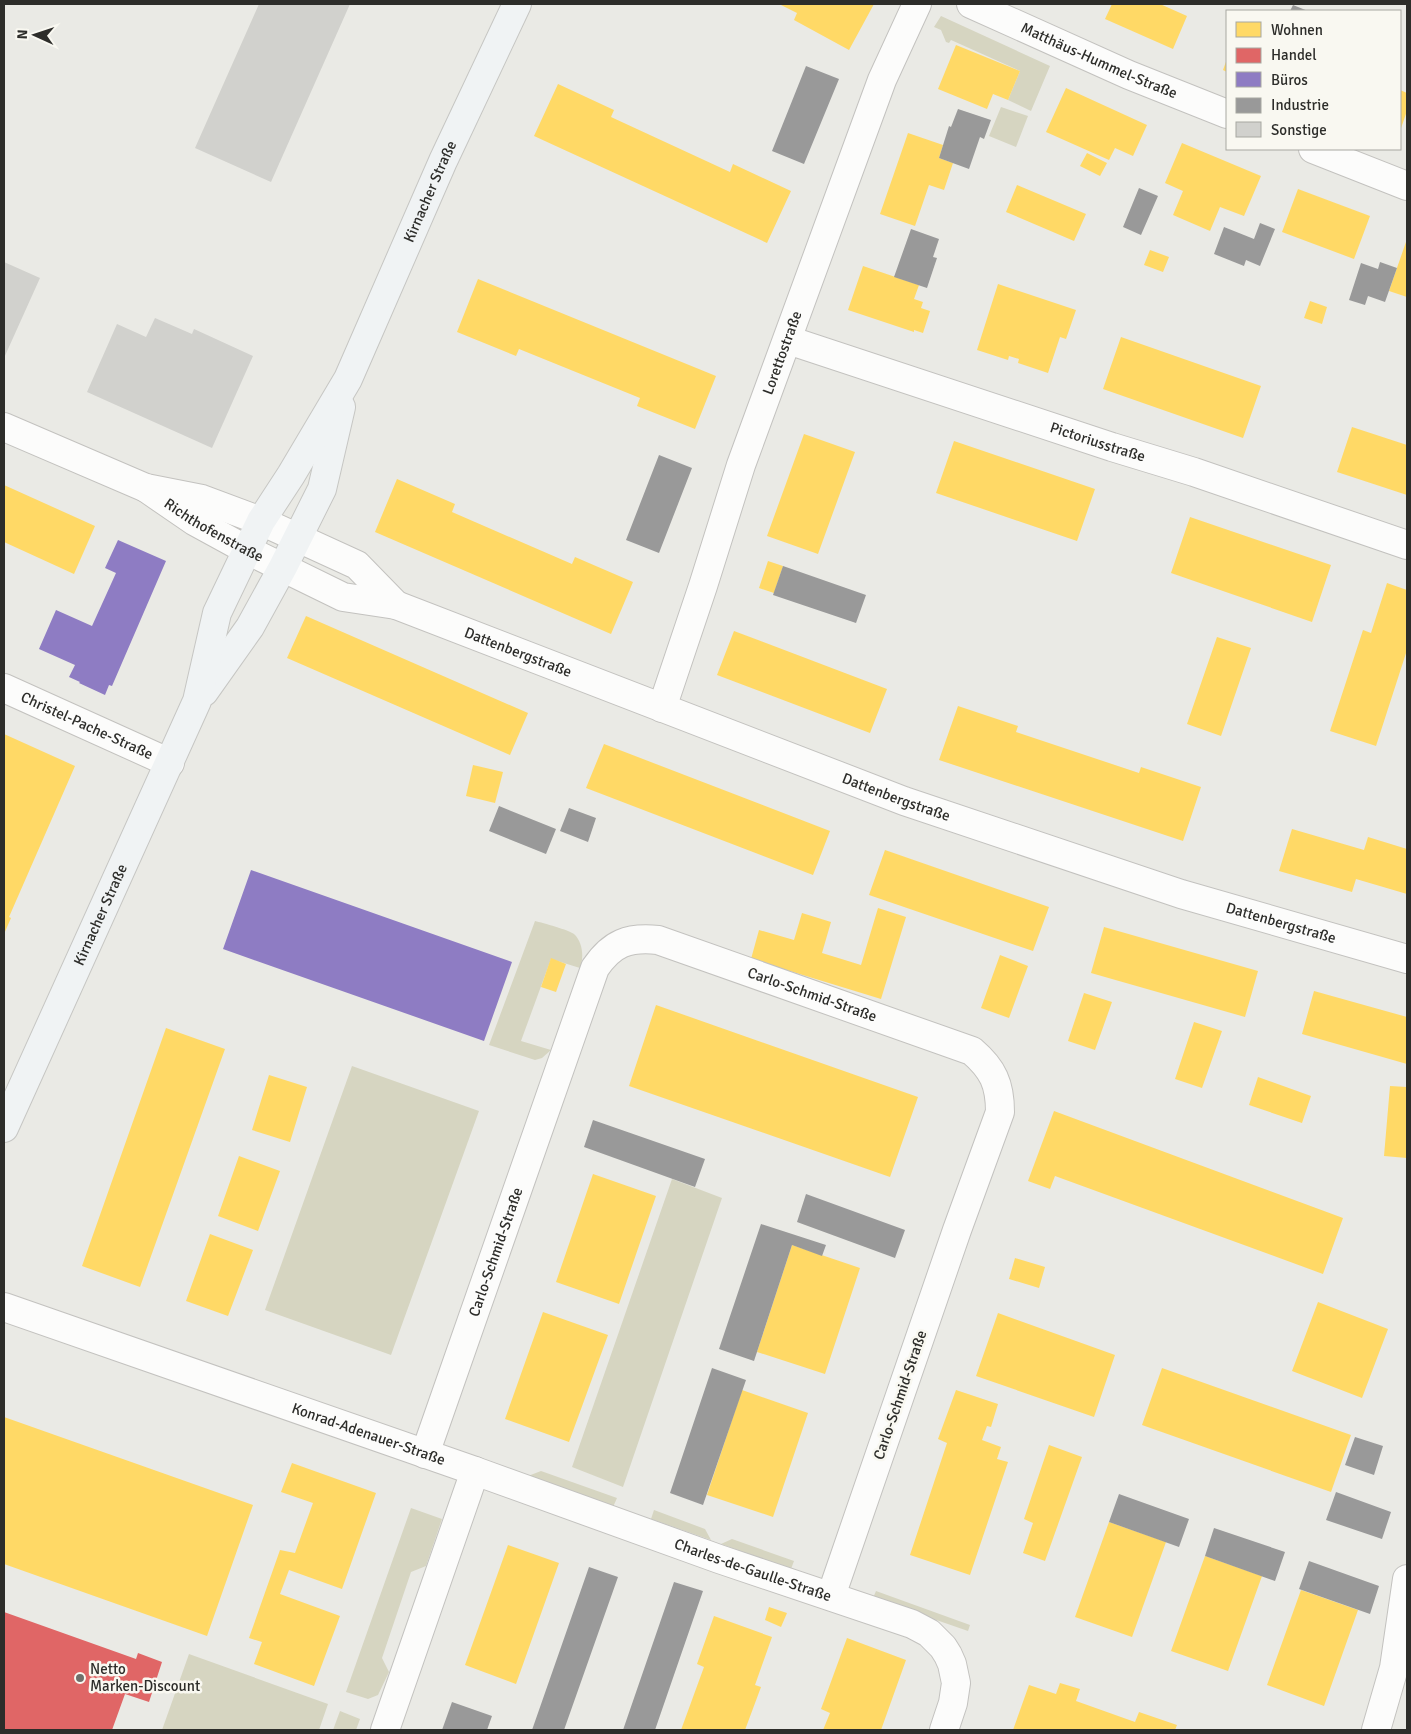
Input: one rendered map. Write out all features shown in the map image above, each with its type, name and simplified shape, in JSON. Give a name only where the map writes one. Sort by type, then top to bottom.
[{"type":"main road","name":"Kirnacher Straße","points":[[4,1128],[197,701],[217,613],[261,521],[291,475],[348,379],[443,161],[517,4]]},
{"type":"main road","name":"Kirnacher Straße","points":[[197,701],[250,628],[322,489],[348,379]]},
{"type":"street","name":"Lorettostraße","points":[[662,708],[741,465],[882,80],[917,4]]},
{"type":"street","name":"Matthäus-Hummel-Straße","points":[[971,4],[1129,75],[1226,114]]},
{"type":"street","points":[[1316,150],[1407,186]]},
{"type":"street","name":"Pictoriusstraße","points":[[788,340],[1093,441],[1194,472],[1407,545]]},
{"type":"street","name":"Richthofenstraße","points":[[4,427],[146,488],[194,521],[246,550],[283,567]]},
{"type":"street","name":"Richthofenstraße","points":[[146,488],[202,499],[261,521]]},
{"type":"street","name":"Dattenbergstraße","points":[[261,521],[357,565],[396,605]]},
{"type":"street","name":"Dattenbergstraße","points":[[283,567],[343,598],[396,605],[904,801],[1181,894],[1407,959]]},
{"type":"street","name":"Christel-Pache-Straße","points":[[4,688],[170,763]]},
{"type":"street","name":"Carlo-Schmid-Straße","points":[[425,1454],[595,968],[604,954],[615,946],[622,942],[640,938],[658,940],[686,949],[972,1051],[985,1063],[995,1079],[1000,1094],[1000,1112],[957,1230],[831,1596]]},
{"type":"street","name":"Konrad-Adenauer-Straße","points":[[4,1308],[475,1471]]},
{"type":"street","points":[[385,1730],[475,1471]]},
{"type":"street","name":"Charles-de-Gaulle-Straße","points":[[475,1471],[719,1559],[912,1624],[929,1633],[948,1654],[956,1684],[953,1703],[944,1730]]},
{"type":"street","points":[[1376,1730],[1394,1668],[1407,1579]]},
{"type":"green space","points":[[941,16],[1050,66],[1031,111],[1008,100],[1020,71],[951,40],[949,43],[946,42],[941,30],[934,27]]},
{"type":"green space","points":[[1001,107],[1028,116],[1016,147],[989,136]]},
{"type":"green space","points":[[535,921],[574,934],[581,946],[582,960],[580,968],[551,959],[521,1041],[551,1050],[542,1058],[535,1060],[489,1045]]},
{"type":"green space","points":[[352,1066],[479,1111],[391,1355],[265,1310]]},
{"type":"green space","points":[[672,1179],[722,1198],[623,1487],[572,1467]]},
{"type":"green space","points":[[541,1471],[617,1498],[613,1507],[528,1476]]},
{"type":"green space","points":[[411,1508],[442,1519],[426,1566],[411,1572],[382,1658],[389,1672],[378,1695],[368,1699],[346,1692]]},
{"type":"green space","points":[[654,1510],[705,1529],[711,1540],[651,1519]]},
{"type":"green space","points":[[732,1539],[794,1561],[791,1569],[721,1544]]},
{"type":"green space","points":[[876,1591],[970,1625],[968,1631],[873,1598]]},
{"type":"green space","points":[[189,1654],[328,1704],[319,1730],[162,1730]]},
{"type":"green space","points":[[340,1711],[360,1719],[356,1730],[333,1730]]},
{"type":"building: Wohnen","points":[[779,4],[874,4],[849,50],[794,20],[797,13]]},
{"type":"building: Wohnen","points":[[1112,4],[1160,4],[1187,16],[1173,49],[1105,19]]},
{"type":"building: Wohnen","points":[[956,45],[1020,71],[1008,100],[993,94],[987,109],[938,89]]},
{"type":"building: Wohnen","points":[[558,84],[614,110],[611,117],[730,172],[733,164],[791,191],[767,243],[534,136]]},
{"type":"building: Wohnen","points":[[1066,88],[1147,125],[1133,156],[1115,148],[1109,160],[1046,132]]},
{"type":"building: Wohnen","points":[[1401,90],[1407,93],[1407,111],[1401,128]]},
{"type":"building: Wohnen","points":[[908,133],[943,145],[939,158],[953,163],[944,190],[929,185],[915,226],[880,214]]},
{"type":"building: Wohnen","points":[[1182,143],[1261,176],[1244,216],[1220,207],[1210,231],[1173,215],[1183,191],[1165,183]]},
{"type":"building: Wohnen","points":[[1087,153],[1107,163],[1100,176],[1080,166]]},
{"type":"building: Wohnen","points":[[1017,185],[1086,214],[1074,241],[1006,212]]},
{"type":"building: Wohnen","points":[[1298,189],[1370,216],[1354,259],[1282,232]]},
{"type":"building: Wohnen","points":[[1407,239],[1407,297],[1389,291]]},
{"type":"building: Wohnen","points":[[1150,250],[1169,257],[1163,272],[1144,265]]},
{"type":"building: Wohnen","points":[[863,266],[919,285],[914,299],[923,302],[921,308],[930,311],[923,333],[914,330],[914,332],[848,310]]},
{"type":"building: Wohnen","points":[[478,279],[716,376],[695,429],[637,406],[640,398],[519,349],[516,356],[457,332]]},
{"type":"building: Wohnen","points":[[998,284],[1076,310],[1066,339],[1060,337],[1048,373],[1018,363],[1019,359],[1009,356],[1008,360],[977,350]]},
{"type":"building: Wohnen","points":[[1310,301],[1327,307],[1322,324],[1304,318]]},
{"type":"building: Wohnen","points":[[1121,337],[1261,386],[1243,438],[1103,389]]},
{"type":"building: Wohnen","points":[[1352,427],[1407,445],[1407,495],[1337,472]]},
{"type":"building: Wohnen","points":[[804,434],[855,452],[818,554],[767,536]]},
{"type":"building: Wohnen","points":[[954,441],[1095,489],[1077,541],[936,493]]},
{"type":"building: Wohnen","points":[[397,479],[455,504],[452,512],[572,564],[575,557],[633,582],[611,634],[375,532]]},
{"type":"building: Wohnen","points":[[4,485],[95,526],[74,574],[4,542]]},
{"type":"building: Wohnen","points":[[1190,517],[1331,565],[1312,622],[1171,573]]},
{"type":"building: Wohnen","points":[[768,561],[783,566],[774,593],[759,588]]},
{"type":"building: Wohnen","points":[[1387,583],[1407,590],[1407,650],[1376,746],[1330,731],[1363,630],[1371,633]]},
{"type":"building: Wohnen","points":[[306,616],[528,713],[510,755],[287,658]]},
{"type":"building: Wohnen","points":[[734,631],[887,689],[870,733],[717,675]]},
{"type":"building: Wohnen","points":[[1217,637],[1251,648],[1221,736],[1187,724]]},
{"type":"building: Wohnen","points":[[958,706],[1018,726],[1016,732],[1139,773],[1141,767],[1201,787],[1183,841],[939,760]]},
{"type":"building: Wohnen","points":[[4,734],[75,766],[9,917],[11,918],[4,934]]},
{"type":"building: Wohnen","points":[[604,744],[830,831],[813,875],[586,788]]},
{"type":"building: Wohnen","points":[[473,765],[503,772],[495,803],[466,796]]},
{"type":"building: Wohnen","points":[[1292,829],[1364,850],[1368,837],[1407,849],[1407,894],[1356,879],[1352,892],[1279,871]]},
{"type":"building: Wohnen","points":[[885,850],[1049,907],[1033,951],[869,895]]},
{"type":"building: Wohnen","points":[[878,908],[906,917],[881,999],[751,959],[759,930],[794,940],[802,913],[831,922],[822,953],[861,965]]},
{"type":"building: Wohnen","points":[[1104,927],[1258,971],[1245,1017],[1091,973]]},
{"type":"building: Wohnen","points":[[1000,955],[1028,966],[1009,1018],[981,1008]]},
{"type":"building: Wohnen","points":[[551,958],[566,964],[556,992],[541,987]]},
{"type":"building: Wohnen","points":[[1314,991],[1407,1017],[1407,1064],[1302,1034]]},
{"type":"building: Wohnen","points":[[1084,993],[1112,1002],[1095,1050],[1068,1041]]},
{"type":"building: Wohnen","points":[[656,1005],[918,1097],[890,1177],[629,1086]]},
{"type":"building: Wohnen","points":[[1194,1022],[1222,1031],[1202,1088],[1175,1079]]},
{"type":"building: Wohnen","points":[[166,1028],[225,1049],[140,1287],[82,1266]]},
{"type":"building: Wohnen","points":[[269,1075],[307,1087],[290,1142],[252,1130]]},
{"type":"building: Wohnen","points":[[1258,1077],[1311,1096],[1302,1123],[1249,1105]]},
{"type":"building: Wohnen","points":[[1390,1086],[1407,1087],[1407,1158],[1384,1156]]},
{"type":"building: Wohnen","points":[[1054,1111],[1343,1218],[1323,1274],[1055,1176],[1050,1189],[1028,1181]]},
{"type":"building: Wohnen","points":[[239,1156],[280,1171],[258,1231],[218,1216]]},
{"type":"building: Wohnen","points":[[593,1174],[656,1196],[619,1304],[556,1282]]},
{"type":"building: Wohnen","points":[[210,1234],[253,1250],[228,1316],[186,1301]]},
{"type":"building: Wohnen","points":[[792,1245],[860,1268],[825,1374],[757,1352]]},
{"type":"building: Wohnen","points":[[1015,1258],[1045,1267],[1039,1288],[1009,1279]]},
{"type":"building: Wohnen","points":[[1318,1302],[1388,1329],[1362,1398],[1292,1371]]},
{"type":"building: Wohnen","points":[[543,1312],[608,1335],[569,1442],[505,1419]]},
{"type":"building: Wohnen","points":[[998,1313],[1115,1355],[1094,1417],[976,1376]]},
{"type":"building: Wohnen","points":[[1162,1368],[1351,1435],[1331,1492],[1142,1425]]},
{"type":"building: Wohnen","points":[[742,1390],[808,1413],[773,1517],[707,1495]]},
{"type":"building: Wohnen","points":[[956,1390],[998,1404],[991,1427],[987,1426],[982,1440],[1001,1447],[997,1459],[1008,1462],[970,1575],[910,1555],[947,1443],[938,1439]]},
{"type":"building: Wohnen","points":[[4,1417],[253,1505],[207,1636],[4,1564]]},
{"type":"building: Wohnen","points":[[1049,1445],[1082,1457],[1045,1561],[1023,1553],[1033,1523],[1024,1519]]},
{"type":"building: Wohnen","points":[[292,1463],[376,1493],[342,1589],[289,1570],[280,1594],[340,1616],[314,1686],[254,1664],[262,1642],[249,1638],[280,1550],[295,1553],[313,1503],[281,1492]]},
{"type":"building: Wohnen","points":[[1109,1522],[1166,1542],[1132,1637],[1075,1617]]},
{"type":"building: Wohnen","points":[[508,1545],[559,1563],[516,1684],[465,1665]]},
{"type":"building: Wohnen","points":[[1205,1556],[1262,1576],[1228,1671],[1171,1651]]},
{"type":"building: Wohnen","points":[[1301,1590],[1358,1610],[1324,1706],[1267,1685]]},
{"type":"building: Wohnen","points":[[769,1607],[787,1613],[781,1627],[765,1620]]},
{"type":"building: Wohnen","points":[[714,1616],[772,1637],[755,1685],[761,1687],[745,1730],[681,1730],[704,1667],[697,1664]]},
{"type":"building: Wohnen","points":[[847,1638],[906,1660],[881,1730],[823,1730],[830,1713],[821,1709]]},
{"type":"building: Wohnen","points":[[1060,1683],[1080,1689],[1076,1701],[1135,1722],[1139,1712],[1177,1725],[1175,1730],[1013,1730],[1029,1685],[1056,1694]]},
{"type":"building: Handel","name":"Netto Marken-Discount","points":[[4,1612],[136,1659],[138,1653],[162,1662],[149,1702],[125,1694],[112,1730],[4,1730]]},
{"type":"building: Büros","points":[[118,540],[166,561],[112,686],[109,685],[105,695],[69,677],[75,665],[39,649],[56,610],[92,626],[116,573],[105,568]]},
{"type":"building: Büros","points":[[251,870],[512,962],[484,1041],[223,949]]},
{"type":"building: Industrie","points":[[1293,5],[1306,10],[1290,10]]},
{"type":"building: Industrie","points":[[806,66],[839,79],[804,164],[772,151]]},
{"type":"building: Industrie","points":[[958,109],[991,120],[984,139],[980,137],[969,169],[939,158],[949,126],[951,127]]},
{"type":"building: Industrie","points":[[1139,188],[1158,196],[1141,235],[1123,227]]},
{"type":"building: Industrie","points":[[1260,223],[1275,229],[1260,266],[1246,260],[1244,266],[1214,254],[1224,227],[1254,239]]},
{"type":"building: Industrie","points":[[911,229],[939,239],[933,257],[937,258],[927,288],[894,277]]},
{"type":"building: Industrie","points":[[1380,262],[1397,268],[1385,302],[1368,296],[1365,305],[1349,300],[1361,263],[1378,269]]},
{"type":"building: Industrie","points":[[659,455],[692,468],[659,553],[626,540]]},
{"type":"building: Industrie","points":[[783,566],[866,595],[856,623],[773,595]]},
{"type":"building: Industrie","points":[[499,806],[556,829],[546,854],[489,831]]},
{"type":"building: Industrie","points":[[569,808],[596,818],[588,842],[560,831]]},
{"type":"building: Industrie","points":[[593,1120],[705,1159],[695,1187],[584,1147]]},
{"type":"building: Industrie","points":[[806,1194],[905,1230],[895,1258],[797,1222]]},
{"type":"building: Industrie","points":[[761,1224],[826,1245],[822,1256],[792,1245],[754,1361],[719,1349]]},
{"type":"building: Industrie","points":[[712,1368],[746,1380],[703,1505],[670,1493]]},
{"type":"building: Industrie","points":[[1355,1437],[1383,1446],[1374,1475],[1345,1465]]},
{"type":"building: Industrie","points":[[1336,1492],[1391,1512],[1382,1539],[1326,1520]]},
{"type":"building: Industrie","points":[[1119,1494],[1189,1519],[1179,1547],[1109,1522]]},
{"type":"building: Industrie","points":[[1214,1528],[1285,1552],[1275,1581],[1205,1556]]},
{"type":"building: Industrie","points":[[1309,1561],[1379,1586],[1370,1614],[1299,1589]]},
{"type":"building: Industrie","points":[[589,1567],[618,1577],[564,1730],[532,1730]]},
{"type":"building: Industrie","points":[[674,1582],[703,1591],[655,1730],[623,1730]]},
{"type":"building: Industrie","points":[[452,1702],[492,1716],[487,1730],[442,1730]]},
{"type":"building: Sonstige","points":[[259,4],[350,4],[271,182],[195,148]]},
{"type":"building: Sonstige","points":[[4,262],[40,278],[4,358]]},
{"type":"building: Sonstige","points":[[155,318],[192,334],[194,329],[253,356],[212,448],[87,392],[117,324],[146,337]]},
{"type":"place","name":"Netto Marken-Discount","points":[[80,1678]]}]
